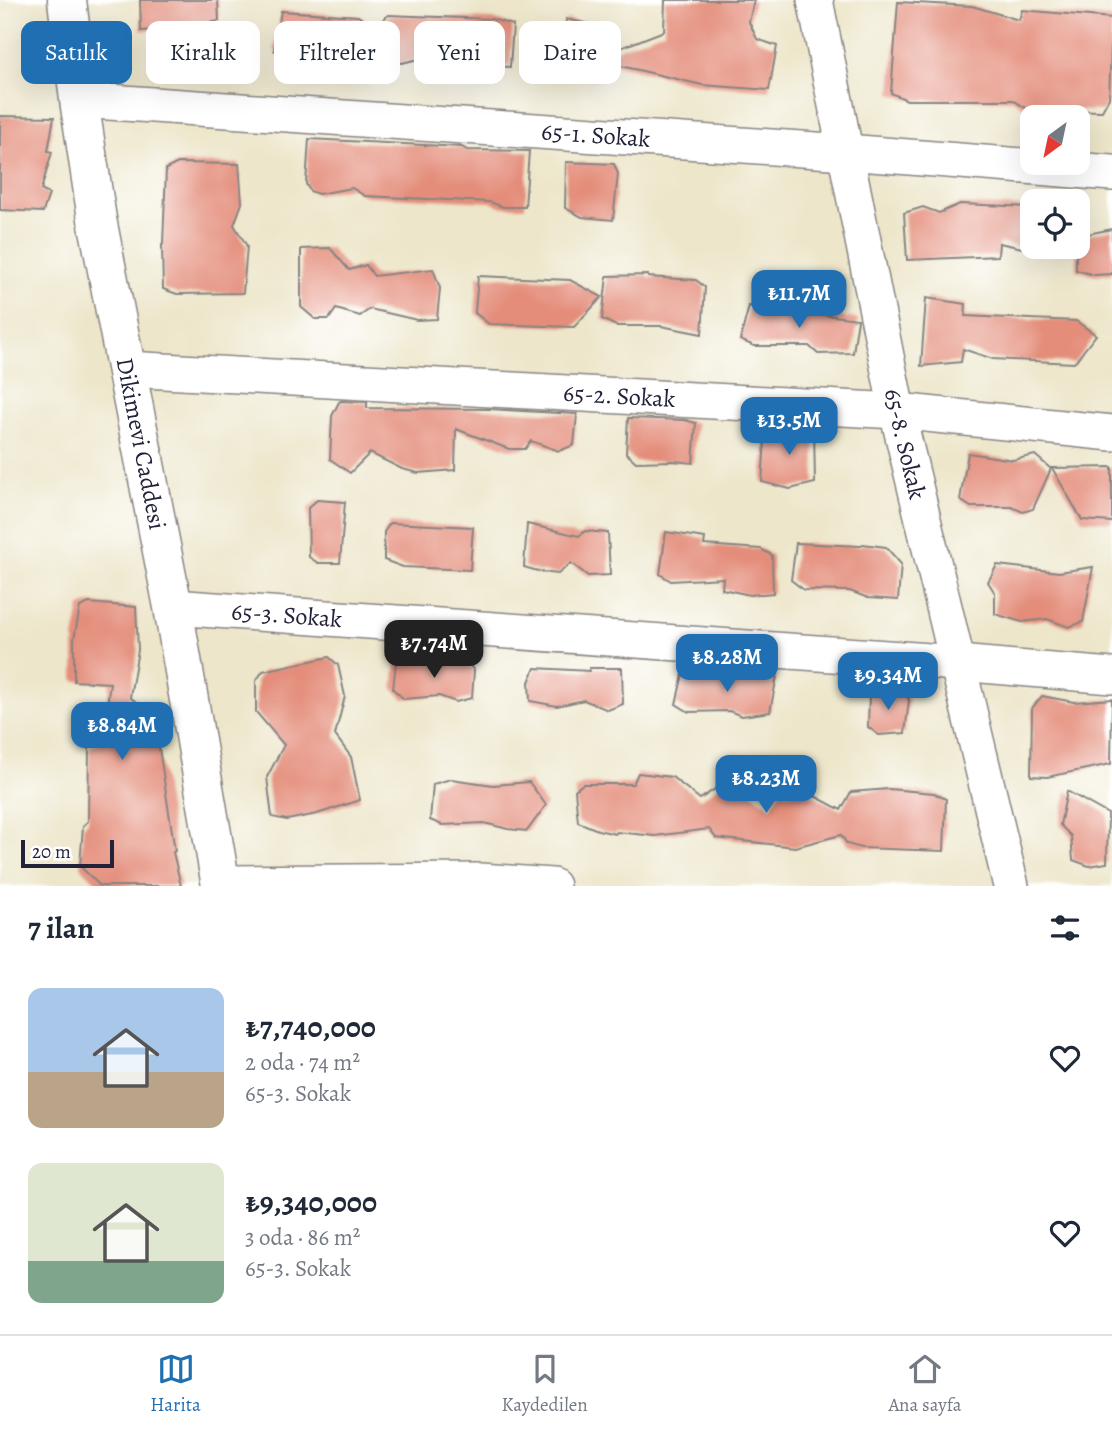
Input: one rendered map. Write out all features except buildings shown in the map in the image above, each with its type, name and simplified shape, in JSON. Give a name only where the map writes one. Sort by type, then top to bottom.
[{"type":"street","name":"Dikimevi Caddesi","points":[[67,0],[97,219],[173,607],[221,884]]},
{"type":"street","name":"65-8. Sokak","points":[[815,0],[897,411],[1011,886]]},
{"type":"street","name":"65-1. Sokak","points":[[79,100],[846,152],[1112,173]]},
{"type":"street","name":"65-2. Sokak","points":[[126,369],[897,411],[1112,433]]},
{"type":"street","name":"65-3. Sokak","points":[[173,607],[1112,676]]},
{"type":"street","points":[[221,884],[481,881],[552,886]]}]
